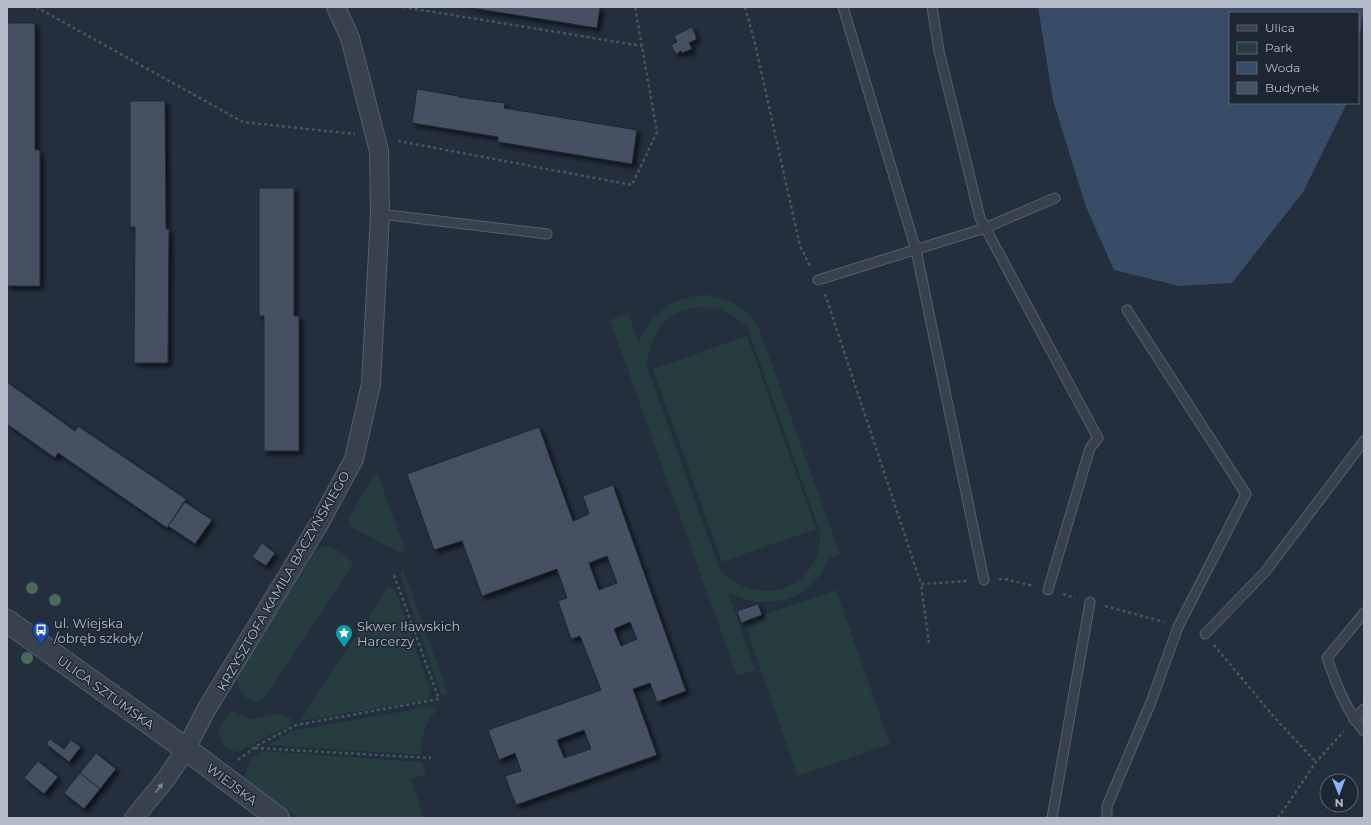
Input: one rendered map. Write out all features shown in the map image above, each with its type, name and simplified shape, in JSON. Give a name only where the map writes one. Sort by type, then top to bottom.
[{"type":"street","name":"KRZYSZTOFA KAMILA BACZYŃSKIEGO","points":[[134,818],[166,779],[186,749],[206,710],[319,524],[354,459],[371,384],[380,214],[379,151],[350,38],[336,7]]},
{"type":"street","name":"ULICA SZTUMSKA","points":[[7,621],[186,749]]},
{"type":"street","name":"WIEJSKA","points":[[186,749],[278,818]]},
{"type":"lane","points":[[843,7],[916,250],[984,580]]},
{"type":"lane","points":[[932,7],[940,51],[980,218],[1098,438],[1090,448],[1048,590]]},
{"type":"lane","points":[[818,280],[986,228],[1055,198]]},
{"type":"lane","points":[[380,214],[547,234]]},
{"type":"lane","points":[[1107,818],[1107,806],[1152,702],[1178,627],[1246,494],[1127,310]]},
{"type":"lane","points":[[1205,634],[1265,572],[1364,441]]},
{"type":"lane","points":[[1052,818],[1090,602]]},
{"type":"lane","points":[[1364,613],[1327,658],[1354,720],[1364,731]]},
{"type":"lane","points":[[1354,720],[1364,709]]},
{"type":"path","points":[[36,7],[243,122],[375,137],[632,185],[657,132],[636,7]]},
{"type":"path","points":[[403,7],[642,46]]},
{"type":"path","points":[[745,7],[755,44],[800,246],[824,292],[921,584],[929,643]]},
{"type":"path","points":[[238,760],[255,748],[296,725],[438,699],[394,575]]},
{"type":"path","points":[[921,584],[1005,579],[1178,627]]},
{"type":"path","points":[[1205,634],[1274,717],[1316,762]]},
{"type":"path","points":[[1278,818],[1316,762],[1354,720]]},
{"type":"path","points":[[255,748],[432,758]]},
{"type":"green space","points":[[695,296],[715,296],[736,304],[754,319],[758,326],[840,554],[830,558],[829,556],[822,571],[812,584],[801,593],[788,599],[773,602],[758,602],[728,592],[755,670],[737,676],[610,320],[628,314],[639,343],[644,332],[657,314],[674,302]],"holes":[[[692,308],[712,308],[724,311],[734,316],[748,329],[820,532],[818,552],[810,568],[799,580],[784,588],[768,591],[751,589],[734,581],[719,568],[647,367],[652,342],[657,332],[671,316]]]},
{"type":"green space","points":[[747,336],[816,529],[722,562],[653,369]]},
{"type":"green space","points":[[378,474],[405,550],[402,554],[350,526],[349,518],[374,475]]},
{"type":"green space","points":[[324,546],[341,552],[351,561],[353,565],[268,693],[262,700],[254,703],[241,694],[238,684],[238,674],[315,552]]},
{"type":"green space","points":[[403,568],[448,694],[442,696],[400,575]]},
{"type":"green space","points":[[389,586],[395,590],[431,691],[427,700],[300,721]]},
{"type":"green space","points":[[836,590],[890,744],[798,776],[744,622]]},
{"type":"green space","points":[[427,707],[438,708],[425,730],[422,740],[421,755],[268,745],[292,731]]},
{"type":"green space","points":[[231,710],[249,719],[256,719],[280,713],[293,720],[288,727],[281,729],[238,752],[226,748],[220,739],[218,730]]},
{"type":"green space","points":[[262,751],[422,762],[426,774],[411,779],[424,818],[298,818],[244,778],[251,758]]},
{"type":"water","points":[[1038,7],[1364,7],[1359,41],[1359,12],[1229,12],[1229,104],[1347,104],[1303,192],[1232,283],[1179,286],[1114,270],[1086,207],[1053,100]]},
{"type":"building","points":[[465,7],[600,7],[597,28]]},
{"type":"building","points":[[7,23],[35,23],[35,150],[40,150],[40,286],[7,286]]},
{"type":"building","points":[[692,27],[697,39],[689,43],[692,49],[682,53],[681,51],[676,54],[671,45],[677,42],[674,36]]},
{"type":"building","points":[[417,89],[458,97],[505,103],[504,108],[637,130],[632,164],[498,142],[498,137],[412,123]]},
{"type":"building","points":[[130,101],[165,101],[166,229],[169,229],[168,363],[134,363],[135,227],[130,227]]},
{"type":"building","points":[[259,188],[294,188],[294,316],[299,316],[299,451],[264,451],[264,316],[259,316]]},
{"type":"building","points":[[7,382],[75,431],[78,426],[186,499],[167,528],[58,453],[55,458],[7,424]]},
{"type":"building","points":[[539,427],[573,521],[589,514],[583,496],[613,485],[686,691],[657,702],[650,683],[633,689],[657,755],[516,805],[505,776],[521,771],[515,753],[499,760],[488,730],[601,690],[580,636],[571,639],[558,601],[567,598],[557,569],[482,596],[462,541],[434,550],[407,474]],"holes":[[[607,556],[617,583],[599,590],[589,563]],[[630,622],[637,639],[621,646],[614,629]],[[584,730],[591,749],[564,758],[557,740]]]},
{"type":"building","points":[[185,502],[212,520],[195,544],[168,526]]},
{"type":"building","points":[[262,543],[275,553],[266,566],[252,557]]},
{"type":"building","points":[[758,604],[762,615],[741,623],[737,611]]},
{"type":"building","points":[[50,739],[64,749],[71,740],[81,747],[69,762],[46,744]]},
{"type":"building","points":[[96,753],[116,769],[100,789],[80,773]]},
{"type":"building","points":[[38,761],[58,777],[44,794],[24,778]]},
{"type":"building","points":[[80,773],[100,789],[84,809],[64,793]]},
{"type":"place","name":"ul. Wiejska /obręb szkoły/","points":[[41,645]]},
{"type":"place","name":"Skwer Iławskich Harcerzy","points":[[344,648]]}]
